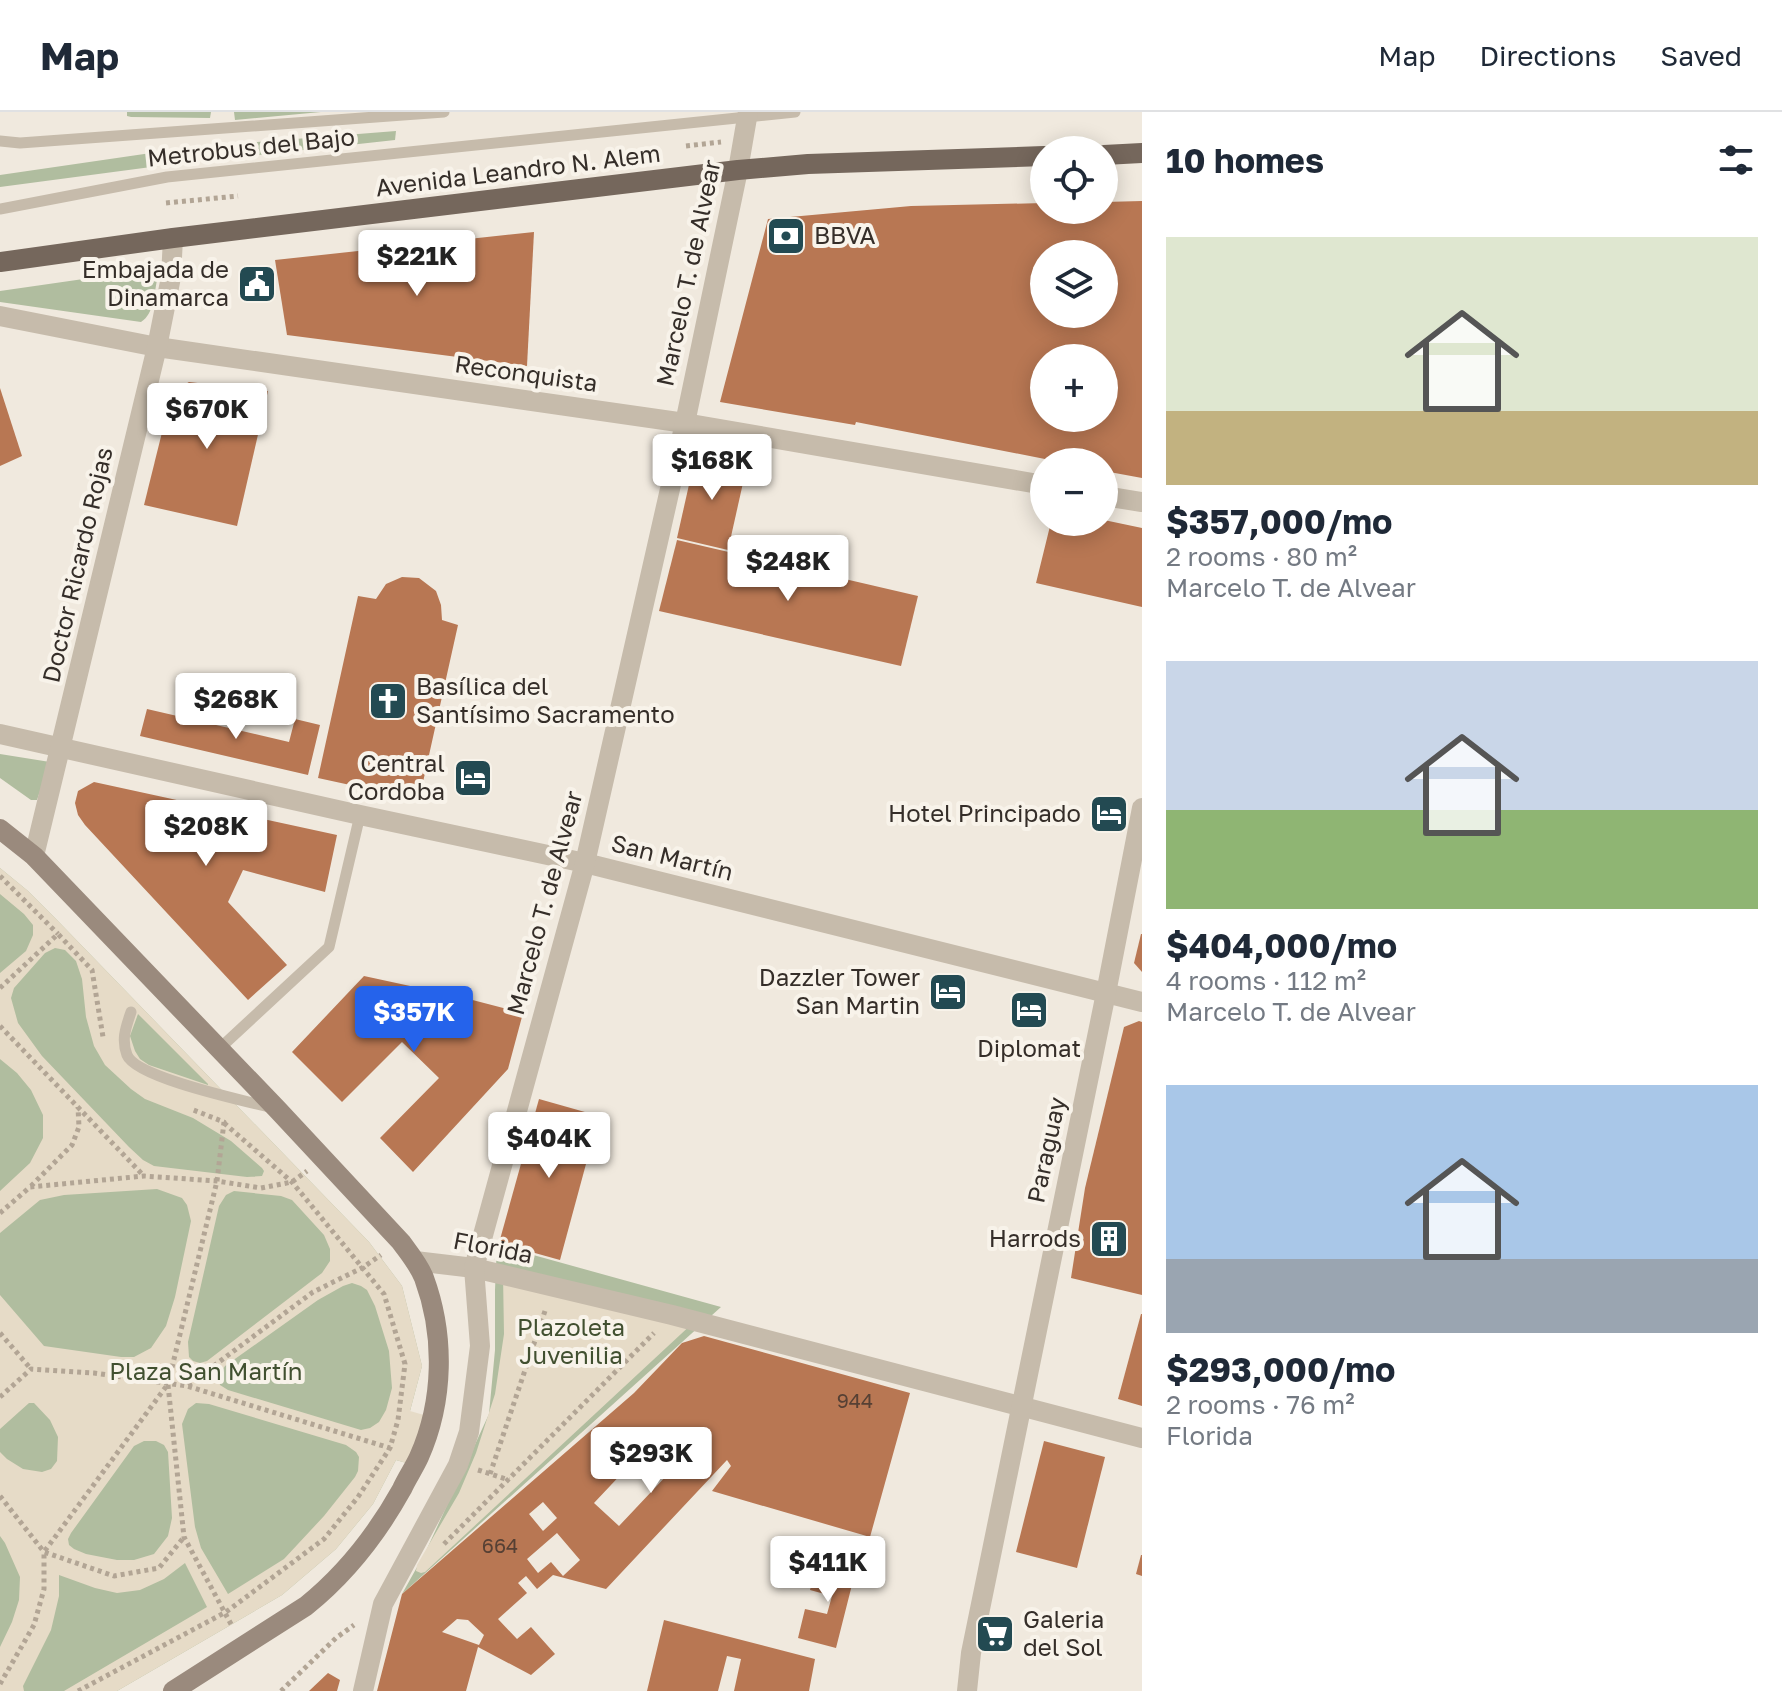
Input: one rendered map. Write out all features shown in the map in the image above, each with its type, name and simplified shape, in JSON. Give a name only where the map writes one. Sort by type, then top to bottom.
[{"type":"main road","points":[[1118,154],[1142,153]]},
{"type":"main road","name":"Avenida Leandro N. Alem","points":[[0,262],[173,238],[738,170],[808,164],[1030,156]]},
{"type":"main road","points":[[0,829],[34,856],[401,1242],[423,1278],[437,1332],[439,1366],[434,1410],[419,1455],[365,1548],[326,1590],[279,1624],[173,1691]]},
{"type":"street","name":"Marcelo T. de Alvear","points":[[363,1691],[383,1604],[458,1465],[469,1432],[480,1346],[474,1268],[585,863],[685,423],[748,115]]},
{"type":"street","name":"Doctor Ricardo Rojas","points":[[34,856],[157,347],[171,277],[173,238]]},
{"type":"street","name":"Reconquista","points":[[0,316],[157,347],[685,423],[1030,483]]},
{"type":"street","points":[[1118,498],[1142,502]]},
{"type":"street","name":"San Martín","points":[[0,734],[585,863],[1142,1002]]},
{"type":"street","name":"Paraguay","points":[[967,1691],[971,1653],[1142,808]]},
{"type":"street","name":"Florida","points":[[415,1261],[474,1268],[672,1315],[1142,1438]]},
{"type":"lane","name":"Metrobus del Bajo","points":[[0,141],[51,141],[444,112]]},
{"type":"lane","name":"Metrobus del Bajo","points":[[0,209],[167,177],[795,112]]},
{"type":"lane","points":[[219,1049],[329,947],[360,815]]},
{"type":"lane","points":[[131,1012],[123,1033],[127,1057],[142,1069],[194,1087],[277,1109]]},
{"type":"path","points":[[686,146],[722,142]]},
{"type":"path","points":[[166,203],[238,196]]},
{"type":"path","points":[[0,876],[58,934]]},
{"type":"path","points":[[0,988],[46,944]]},
{"type":"path","points":[[0,1026],[144,1176]]},
{"type":"path","points":[[0,1213],[72,1145],[79,1127],[78,1107]]},
{"type":"path","points":[[78,1691],[226,1612],[324,1539],[358,1497],[390,1448],[398,1420],[405,1364],[384,1294],[292,1182],[224,1122]]},
{"type":"path","points":[[30,1187],[144,1176],[217,1181],[261,1188],[292,1182],[303,1174]]},
{"type":"path","points":[[217,1181],[168,1384],[184,1537],[226,1612]]},
{"type":"path","points":[[187,1386],[313,1292],[362,1268]]},
{"type":"path","points":[[490,1474],[553,1287]]},
{"type":"path","points":[[437,1551],[672,1315]]},
{"type":"path","points":[[0,1333],[31,1369],[94,1373],[187,1386],[390,1448]]},
{"type":"path","points":[[0,1397],[31,1369]]},
{"type":"path","points":[[0,1684],[34,1625],[44,1589],[44,1552],[168,1384]]},
{"type":"path","points":[[458,1465],[509,1480]]},
{"type":"path","points":[[0,1496],[44,1552],[114,1576],[159,1568],[184,1537]]},
{"type":"path","points":[[281,1691],[336,1638],[383,1604]]},
{"type":"green space","points":[[127,112],[211,112],[210,118],[131,117],[127,116]]},
{"type":"green space","points":[[234,112],[321,112],[235,120]]},
{"type":"green space","points":[[396,131],[395,140],[231,158],[231,144]]},
{"type":"green space","points":[[206,145],[204,160],[0,187],[0,175]]},
{"type":"green space","points":[[146,270],[153,272],[157,280],[151,309],[141,322],[0,302],[0,291]]},
{"type":"green space","points":[[0,754],[50,762],[37,800],[31,800],[0,778]]},
{"type":"green space","name":"Plaza San Martín","points":[[0,868],[55,918],[369,1242],[402,1286],[422,1366],[410,1411],[410,1464],[396,1460],[373,1504],[336,1549],[282,1595],[117,1691],[0,1691]]},
{"type":"green space","name":"Plazoleta Juvenilia","points":[[497,1245],[721,1307],[402,1594],[426,1551],[489,1414],[495,1350]]},
{"type":"shaded area","points":[[0,868],[55,918],[369,1242],[402,1286],[422,1366],[410,1411],[424,1415],[410,1464],[396,1460],[373,1504],[336,1549],[282,1595],[117,1691],[64,1691],[207,1607],[185,1563],[164,1579],[140,1590],[117,1593],[59,1575],[59,1596],[51,1630],[23,1686],[24,1691],[0,1691],[0,1647],[19,1600],[20,1577],[0,1536],[0,1452],[23,1469],[42,1472],[51,1469],[57,1461],[58,1437],[50,1420],[34,1403],[29,1403],[0,1429],[0,1295],[44,1346],[134,1357],[151,1348],[166,1326],[191,1221],[182,1198],[157,1189],[64,1195],[40,1200],[0,1233],[0,1191],[30,1163],[43,1138],[43,1115],[31,1090],[0,1059],[0,973],[26,951],[33,935],[33,925],[0,894]],"holes":[[[55,948],[65,950],[76,961],[94,1046],[105,1065],[145,1099],[193,1118],[231,1141],[262,1168],[262,1176],[154,1166],[143,1160],[42,1056],[18,1023],[11,998],[14,988],[45,953]],[[138,1014],[208,1085],[149,1065],[140,1059],[130,1036]],[[234,1191],[292,1200],[324,1235],[330,1249],[330,1261],[322,1273],[207,1361],[200,1363],[189,1357],[188,1342],[219,1206],[226,1195]],[[352,1283],[367,1290],[389,1351],[392,1388],[379,1422],[361,1430],[220,1385],[218,1377],[225,1366],[318,1300]],[[196,1403],[209,1404],[346,1445],[359,1457],[358,1471],[324,1516],[284,1559],[228,1594],[201,1548],[195,1527],[182,1424],[188,1409]],[[144,1441],[164,1445],[168,1452],[172,1518],[168,1536],[154,1554],[134,1560],[86,1554],[69,1545],[71,1533],[134,1446]]]},
{"type":"shaded area","name":"Plazoleta Juvenilia","points":[[503,1275],[695,1321],[421,1573],[416,1571],[417,1565],[459,1493],[495,1394],[504,1334]]},
{"type":"building","points":[[1142,201],[1142,478],[1118,474],[1118,448],[1030,448],[1030,456],[856,422],[855,425],[720,402],[768,219],[911,206],[1030,203],[1030,224],[1118,224],[1118,202]]},
{"type":"building","points":[[534,232],[527,366],[287,335],[275,260]]},
{"type":"building","points":[[189,382],[268,391],[237,526],[144,505],[172,392]]},
{"type":"building","points":[[0,388],[22,456],[0,466]]},
{"type":"building","points":[[710,456],[747,465],[728,550],[677,538],[693,467]]},
{"type":"building","points":[[1118,523],[1142,528],[1142,607],[1036,583],[1048,536],[1118,536]]},
{"type":"building","points":[[677,540],[918,596],[901,666],[659,611]]},
{"type":"building","name":"Basílica del Santísimo Sacramento","points":[[402,577],[419,578],[436,591],[442,620],[458,625],[419,800],[318,778],[358,596],[376,599],[386,584]]},
{"type":"building","points":[[147,709],[289,742],[295,719],[320,725],[308,775],[140,736]]},
{"type":"building","points":[[94,782],[337,835],[325,892],[243,870],[228,902],[287,965],[248,1000],[85,825],[75,803],[78,791]]},
{"type":"building","points":[[1142,934],[1142,972],[1134,963]]},
{"type":"building","points":[[364,976],[523,1013],[508,1069],[413,1172],[380,1138],[439,1078],[402,1042],[342,1102],[292,1052]]},
{"type":"building","points":[[1142,1022],[1142,1295],[1071,1278],[1085,1188],[1124,1027]]},
{"type":"building","points":[[539,1099],[599,1116],[560,1260],[499,1243]]},
{"type":"building","points":[[1142,1314],[1142,1406],[1118,1399]]},
{"type":"building","points":[[704,1336],[910,1393],[870,1537],[712,1491],[731,1466],[727,1460],[606,1589],[553,1575],[537,1589],[526,1576],[518,1583],[527,1593],[498,1619],[517,1639],[531,1627],[555,1654],[531,1675],[478,1647],[466,1691],[377,1691],[402,1594],[634,1393],[682,1343]],"holes":[[[643,1451],[668,1474],[619,1526],[594,1503]],[[543,1502],[557,1518],[543,1531],[529,1514]],[[557,1533],[580,1560],[563,1576],[551,1562],[538,1573],[527,1559]],[[457,1619],[468,1620],[484,1635],[479,1645],[442,1632]]]},
{"type":"building","points":[[1044,1441],[1105,1457],[1077,1568],[1016,1552]]},
{"type":"building","points":[[1142,1555],[1142,1576],[1136,1574]]},
{"type":"building","points":[[818,1560],[856,1569],[836,1648],[798,1638],[805,1609],[827,1614],[832,1596],[810,1590]]},
{"type":"building","points":[[664,1620],[815,1659],[809,1691],[734,1691],[741,1659],[727,1656],[718,1691],[647,1691]]},
{"type":"building","points":[[328,1673],[340,1680],[337,1691],[309,1691]]},
{"type":"place","name":"BBVA","points":[[786,236]]},
{"type":"place","name":"Embajada de Dinamarca","points":[[257,284]]},
{"type":"place","name":"Basílica del Santísimo Sacramento","points":[[388,701]]},
{"type":"place","name":"Central Cordoba","points":[[473,778]]},
{"type":"place","name":"Hotel Principado","points":[[1109,814]]},
{"type":"place","name":"Dazzler Tower San Martin","points":[[948,992]]},
{"type":"place","name":"Diplomat","points":[[1029,1010]]},
{"type":"place","name":"Harrods","points":[[1109,1239]]},
{"type":"place","name":"Galeria del Sol","points":[[995,1634]]}]
